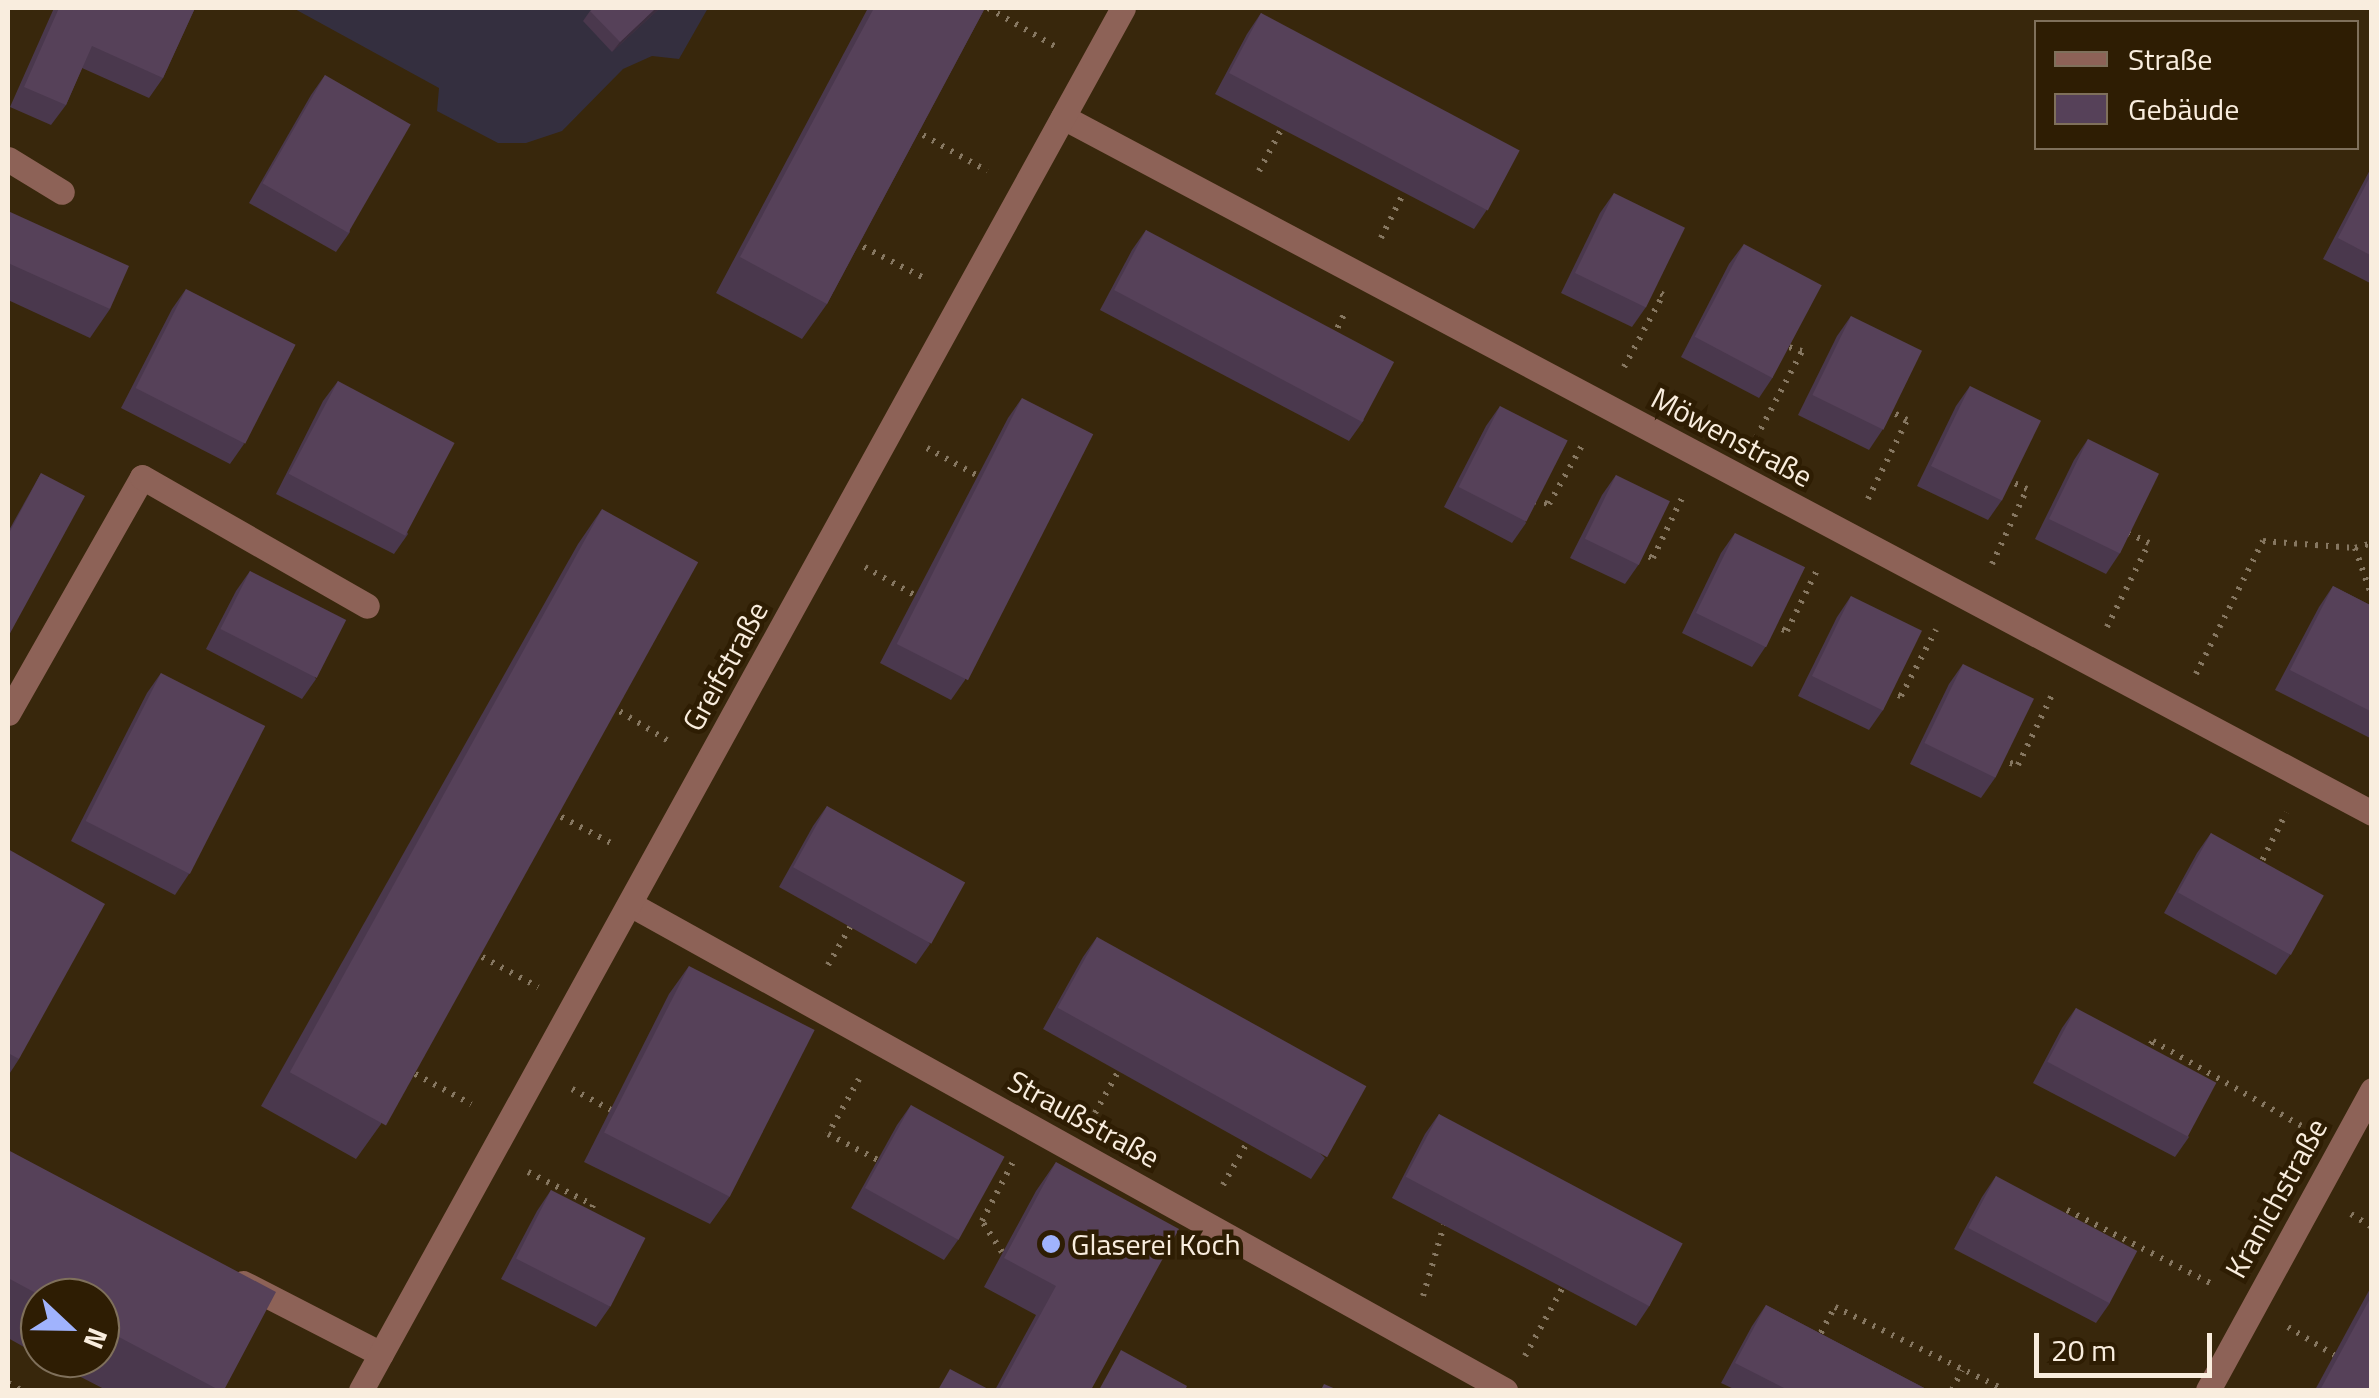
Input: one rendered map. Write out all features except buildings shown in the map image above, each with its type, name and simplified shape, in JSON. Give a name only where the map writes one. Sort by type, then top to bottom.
[{"type":"street","name":"Greifstraße","points":[[362,1390],[1123,8]]},
{"type":"street","name":"Möwenstraße","points":[[1063,117],[2372,813]]},
{"type":"street","points":[[8,160],[62,192]]},
{"type":"street","points":[[8,713],[142,477],[368,606]]},
{"type":"street","name":"Straußstraße","points":[[630,904],[1410,1338],[1510,1382]]},
{"type":"street","name":"Kranichstraße","points":[[2208,1390],[2372,1090]]},
{"type":"street","points":[[228,1275],[381,1354]]},
{"type":"path","points":[[988,8],[1091,67]]},
{"type":"path","points":[[914,130],[1022,191]]},
{"type":"path","points":[[854,242],[963,298]]},
{"type":"path","points":[[1534,501],[1549,504],[1604,405],[1663,295],[1652,286]]},
{"type":"path","points":[[1736,476],[1802,351],[1786,346]]},
{"type":"path","points":[[1772,626],[1787,632],[1906,420],[1888,410]]},
{"type":"path","points":[[892,428],[978,476]]},
{"type":"path","points":[[1639,554],[1654,558],[1702,457]]},
{"type":"path","points":[[1888,692],[1901,696],[1965,598],[2026,489],[2008,480]]},
{"type":"path","points":[[2000,760],[2018,765],[2148,543],[2126,532]]},
{"type":"path","points":[[2178,711],[2263,540],[2356,548],[2372,544]]},
{"type":"path","points":[[828,546],[916,596]]},
{"type":"path","points":[[2356,548],[2372,597]]},
{"type":"path","points":[[611,706],[708,764]]},
{"type":"path","points":[[2251,884],[2303,778]]},
{"type":"path","points":[[552,812],[652,864]]},
{"type":"path","points":[[473,952],[574,1006]]},
{"type":"path","points":[[2137,1067],[2153,1040],[2340,1148]]},
{"type":"path","points":[[878,1160],[828,1134],[879,1042]]},
{"type":"path","points":[[406,1069],[508,1124]]},
{"type":"path","points":[[1002,1252],[982,1221],[1032,1128]]},
{"type":"path","points":[[492,1154],[594,1206],[581,1233]]},
{"type":"path","points":[[2058,1221],[2067,1210],[2254,1306]]},
{"type":"path","points":[[1410,1338],[1444,1225]]},
{"type":"path","points":[[1510,1382],[1563,1287]]},
{"type":"path","points":[[1808,1356],[1836,1307],[2005,1390]]},
{"type":"path","points":[[1952,1390],[1962,1370]]},
{"type":"path","points":[[8,1383],[21,1390]]},
{"type":"shaded area","points":[[293,8],[708,8],[679,59],[652,56],[623,69],[562,131],[526,143],[498,143],[437,111],[439,88]]},
{"type":"place","name":"Glaserei Koch","points":[[1051,1244]]}]
